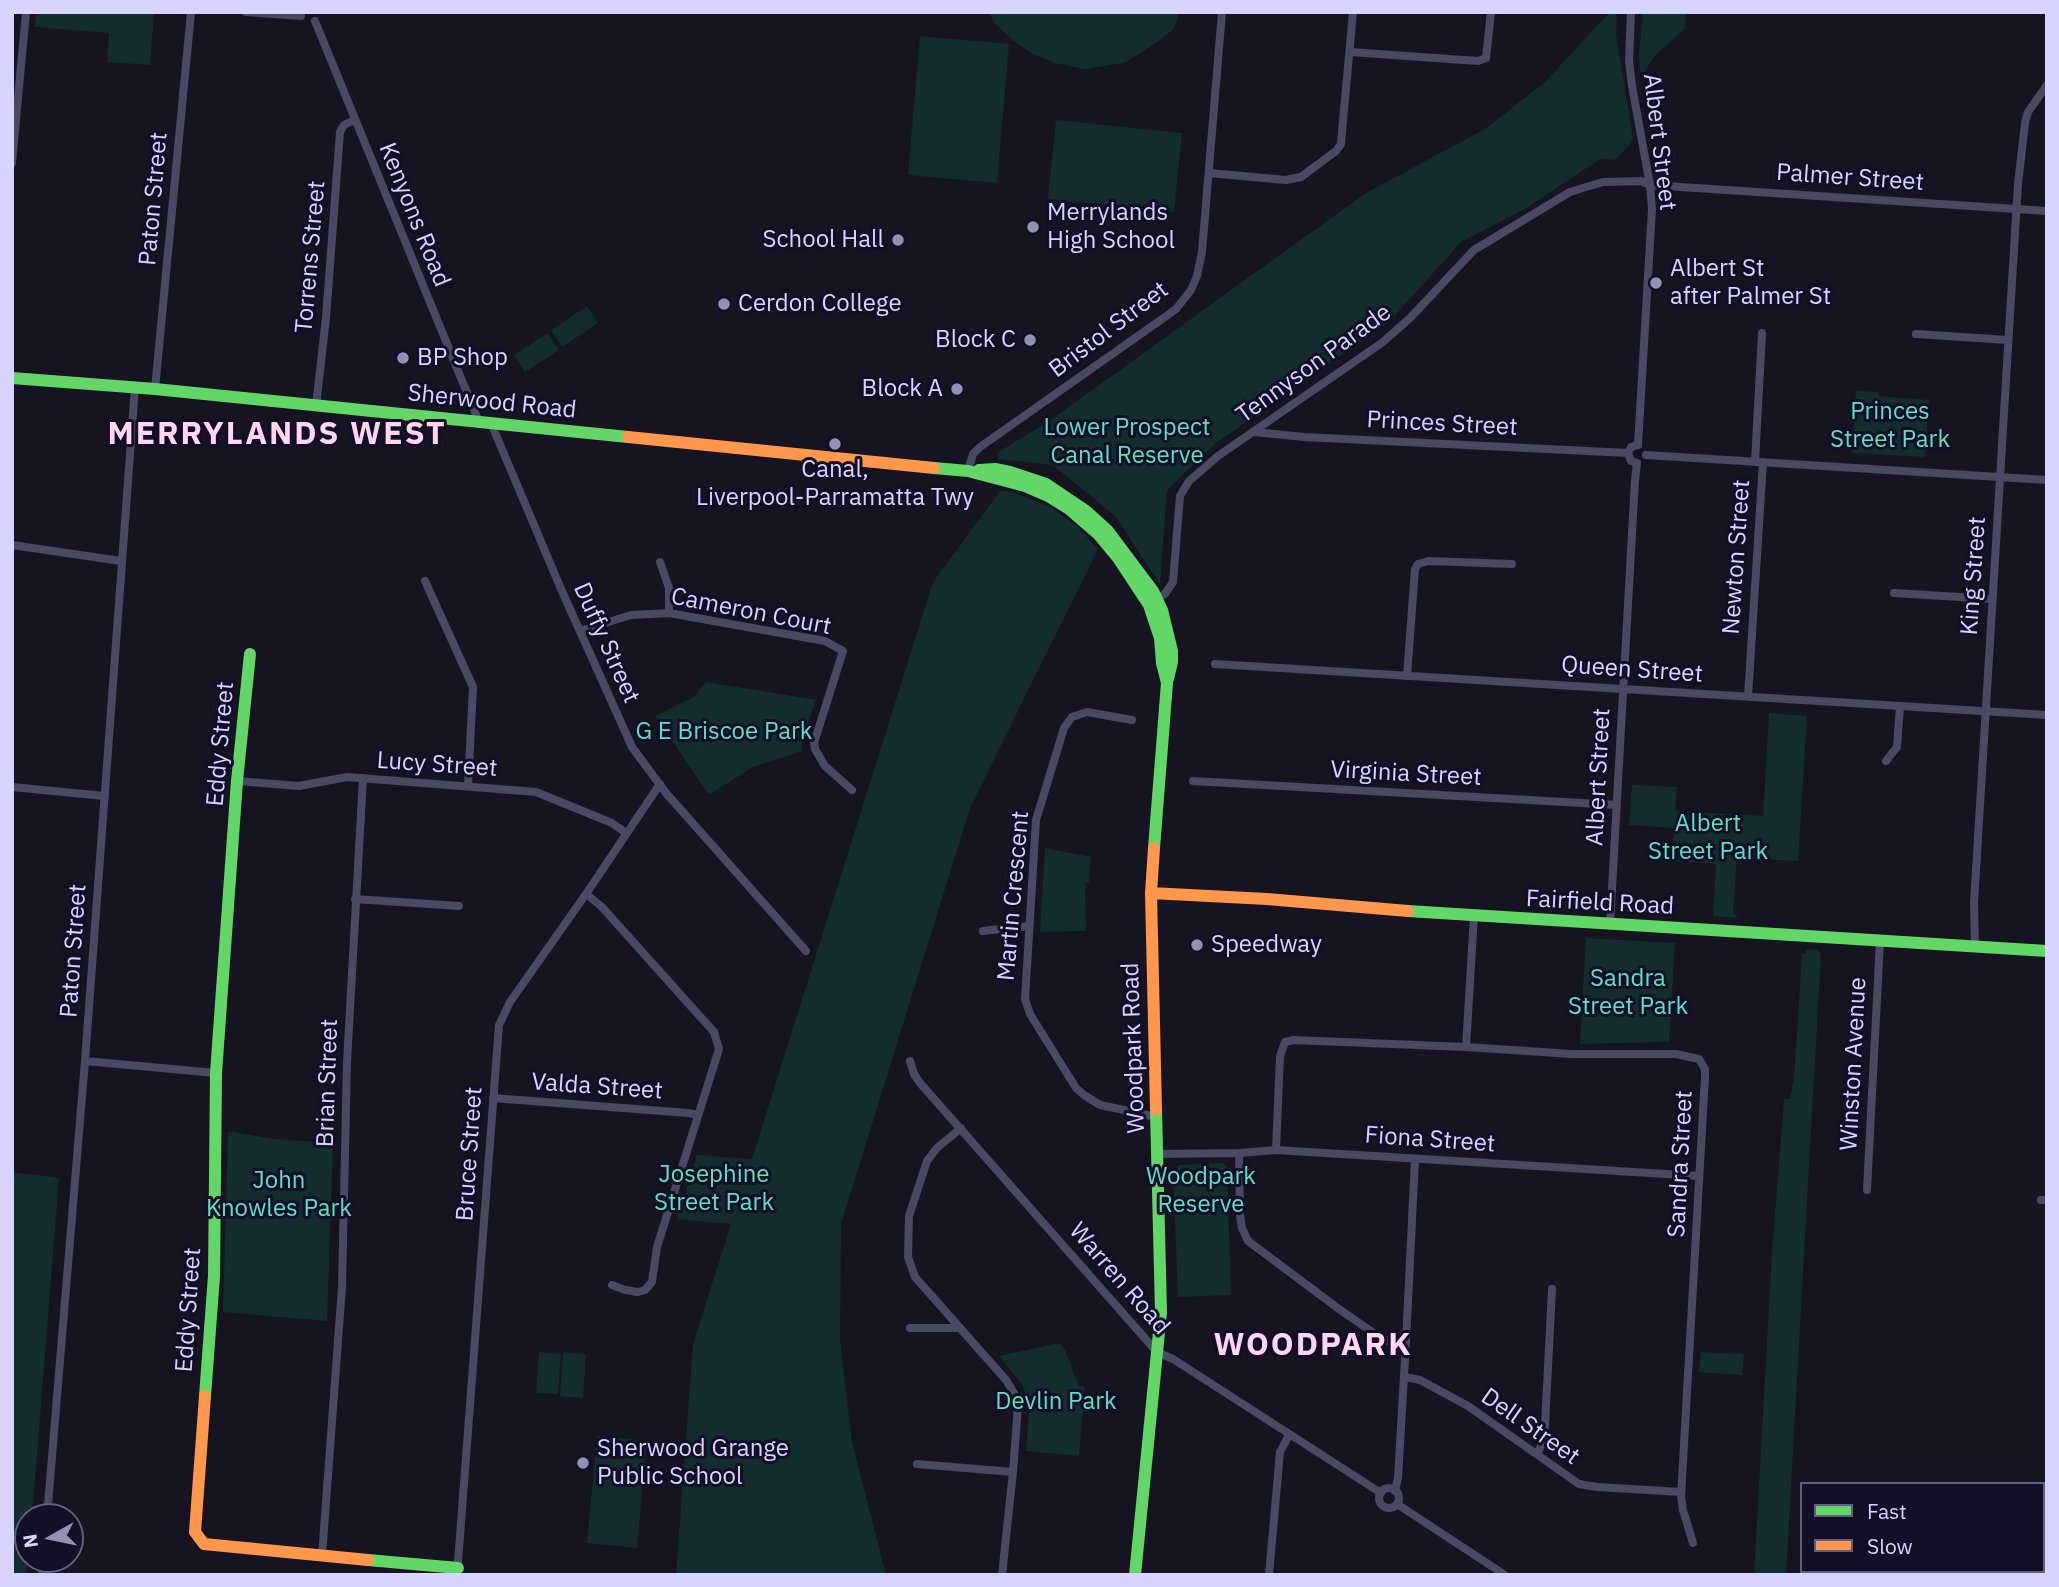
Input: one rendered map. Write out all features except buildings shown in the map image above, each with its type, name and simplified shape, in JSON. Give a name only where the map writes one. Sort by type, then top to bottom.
[{"type":"main road","name":"Sherwood Road","points":[[12,378],[135,387],[968,471],[1010,471],[1035,480],[1066,501],[1111,549],[1153,602]]},
{"type":"main road","name":"Woodpark Road","points":[[1135,1575],[1161,1312],[1151,892],[1167,683],[1153,602]]},
{"type":"main road","name":"Eddy Street","points":[[250,654],[237,781],[216,1073],[214,1276],[195,1532],[208,1546],[458,1572]]},
{"type":"main road","name":"Fairfield Road","points":[[1151,892],[1474,916],[2047,951]]},
{"type":"street","points":[[12,163],[26,12]]},
{"type":"street","name":"Paton Street","points":[[155,389],[191,12]]},
{"type":"street","points":[[246,12],[300,14],[306,22],[315,21],[320,12]]},
{"type":"street","name":"Bristol Street","points":[[968,471],[974,454],[980,447],[1166,317],[1184,299],[1197,276],[1202,252],[1222,12]]},
{"type":"street","points":[[1209,173],[1286,180],[1301,177],[1336,151],[1342,132],[1353,12]]},
{"type":"street","points":[[1350,52],[1478,61],[1486,58],[1491,12]]},
{"type":"street","name":"Albert Street","points":[[1631,12],[1629,61],[1652,209],[1639,445]]},
{"type":"street","name":"Kenyons Road","points":[[315,21],[354,120],[485,423]]},
{"type":"street","name":"King Street","points":[[1975,946],[1974,903],[2016,208],[2025,123],[2028,112],[2047,85]]},
{"type":"street","name":"Torrens Street","points":[[316,405],[326,318],[340,132],[344,125],[354,120]]},
{"type":"street","name":"Tennyson Parade","points":[[1153,602],[1171,588],[1173,582],[1180,496],[1189,481],[1208,464],[1384,342],[1474,250],[1570,192],[1611,181],[1641,181],[1650,184]]},
{"type":"street","name":"Palmer Street","points":[[1650,184],[2047,211]]},
{"type":"street","name":"Newton Street","points":[[1748,697],[1762,333]]},
{"type":"street","points":[[1916,334],[2008,340]]},
{"type":"street","name":"Paton Street","points":[[48,1503],[85,1061],[135,387]]},
{"type":"street","name":"Duffy Street","points":[[485,423],[629,741],[660,784],[806,951]]},
{"type":"street","name":"Princes Street","points":[[1254,432],[1304,437],[1628,453]]},
{"type":"street","points":[[1639,445],[1646,455],[1643,461],[1637,463],[1631,461],[1628,453],[1631,447],[1639,445]]},
{"type":"street","points":[[1646,455],[2047,480]]},
{"type":"street","name":"Albert Street","points":[[1610,924],[1637,463]]},
{"type":"street","points":[[12,545],[121,561]]},
{"type":"street","points":[[1407,676],[1415,569],[1419,564],[1428,561],[1512,564]]},
{"type":"street","points":[[660,562],[669,588],[669,613]]},
{"type":"street","points":[[425,581],[474,687],[468,786]]},
{"type":"street","points":[[1894,593],[1991,599]]},
{"type":"street","name":"Cameron Court","points":[[580,631],[631,615],[669,613],[825,641],[843,651],[814,749],[825,766],[852,790]]},
{"type":"street","name":"Queen Street","points":[[1215,664],[2047,715]]},
{"type":"street","points":[[1886,761],[1897,747],[1900,706]]},
{"type":"street","name":"Martin Crescent","points":[[1132,720],[1087,712],[1072,717],[1064,728],[1036,820],[1025,999],[1076,1087],[1090,1100],[1124,1112],[1157,1117]]},
{"type":"street","name":"Lucy Street","points":[[237,781],[299,786],[342,777],[536,792],[612,823],[626,833]]},
{"type":"street","name":"Brian Street","points":[[322,1556],[342,1287],[347,1062],[363,778]]},
{"type":"street","name":"Virginia Street","points":[[1193,781],[1617,805]]},
{"type":"street","name":"Bruce Street","points":[[458,1572],[493,1098],[502,1017],[660,784]]},
{"type":"street","points":[[12,787],[104,796]]},
{"type":"street","points":[[586,894],[601,906],[715,1036],[718,1044],[718,1054],[657,1247],[652,1282],[646,1289],[638,1292],[612,1285]]},
{"type":"street","points":[[355,899],[459,906]]},
{"type":"street","points":[[1466,1047],[1474,916]]},
{"type":"street","points":[[983,931],[1029,926]]},
{"type":"street","name":"Winston Avenue","points":[[1867,1190],[1880,941]]},
{"type":"street","name":"Sandra Street","points":[[1276,1150],[1280,1056],[1285,1042],[1300,1039],[1572,1054],[1676,1054],[1699,1059],[1705,1069],[1705,1077],[1681,1492],[1683,1510],[1693,1542]]},
{"type":"street","points":[[85,1061],[216,1073]]},
{"type":"street","name":"Warren Road","points":[[910,1061],[920,1083],[1157,1352],[1173,1359],[1381,1493]]},
{"type":"street","name":"Valda Street","points":[[493,1098],[698,1115]]},
{"type":"street","points":[[961,1128],[926,1161],[909,1216],[908,1257],[915,1277],[1006,1380],[1018,1406],[1002,1575]]},
{"type":"street","name":"Fiona Street","points":[[1158,1154],[1276,1150],[1699,1176]]},
{"type":"street","points":[[1239,1153],[1240,1216],[1248,1241],[1339,1309],[1406,1351]]},
{"type":"street","points":[[1395,1491],[1389,1489],[1381,1493],[1380,1500],[1384,1507],[1391,1508],[1399,1498],[1395,1491],[1406,1351],[1415,1159]]},
{"type":"street","points":[[1537,1454],[1545,1426],[1552,1289]]},
{"type":"street","points":[[909,1328],[960,1328]]},
{"type":"street","name":"Dell Street","points":[[1404,1377],[1420,1380],[1468,1406],[1572,1480],[1586,1486],[1681,1492]]},
{"type":"street","points":[[1269,1575],[1280,1452],[1289,1435]]},
{"type":"street","points":[[917,1464],[1013,1472]]},
{"type":"street","points":[[1396,1504],[1504,1575]]},
{"type":"green space","points":[[36,12],[154,12],[150,65],[107,62],[109,33],[35,27]]},
{"type":"green space","points":[[989,12],[1180,12],[1173,30],[1124,63],[1085,69],[1055,63],[1033,54],[994,23]]},
{"type":"green space","name":"Lower Prospect Canal Reserve","points":[[1610,12],[1617,12],[1616,34],[1633,139],[1631,143],[1615,160],[1600,159],[1525,209],[1461,242],[1390,321],[1215,444],[1167,490],[1160,584],[1115,516],[1053,465],[998,459],[997,453],[1049,421],[1366,193],[1485,129],[1545,82]]},
{"type":"green space","points":[[1643,12],[1686,12],[1685,28],[1654,57],[1641,77],[1639,55]]},
{"type":"green space","points":[[920,36],[1009,44],[997,183],[908,175]]},
{"type":"green space","points":[[1056,120],[1182,133],[1174,212],[1048,199]]},
{"type":"green space","points":[[587,306],[598,323],[562,347],[551,330]]},
{"type":"green space","points":[[548,333],[559,350],[525,372],[514,355]]},
{"type":"green space","name":"Princes Street Park","points":[[1856,391],[1879,392],[1879,396],[1929,400],[1925,457],[1852,453]]},
{"type":"green space","name":"Lower Prospect Canal Reserve","points":[[1000,491],[1012,492],[1049,506],[1078,527],[1098,549],[970,808],[841,1224],[840,1340],[852,1442],[886,1575],[676,1575],[693,1344],[731,1224],[677,1219],[697,1155],[752,1159],[933,582]]},
{"type":"green space","name":"G E Briscoe Park","points":[[706,682],[816,700],[802,740],[802,751],[753,767],[709,795],[655,716],[694,697]]},
{"type":"green space","name":"Albert Street Park","points":[[1769,713],[1807,716],[1798,861],[1737,858],[1733,912],[1738,918],[1713,916],[1716,864],[1672,861],[1674,828],[1629,825],[1632,785],[1677,787],[1675,811],[1763,816]]},
{"type":"green space","points":[[1045,848],[1091,857],[1089,883],[1085,883],[1086,931],[1040,932]]},
{"type":"green space","name":"Sandra Street Park","points":[[1586,938],[1675,943],[1669,1042],[1580,1044]]},
{"type":"green space","points":[[1807,949],[1821,953],[1786,1575],[1754,1575],[1772,1252],[1784,1099],[1790,1099],[1794,1078],[1802,954]]},
{"type":"green space","name":"John Knowles Park","points":[[228,1131],[273,1139],[333,1143],[327,1321],[223,1312]]},
{"type":"green space","name":"Woodpark Reserve","points":[[1222,1163],[1227,1166],[1231,1295],[1178,1297],[1173,1170],[1179,1165]]},
{"type":"green space","points":[[12,1172],[59,1178],[33,1503],[14,1503],[14,1573],[27,1575],[12,1575]]},
{"type":"green space","name":"Devlin Park","points":[[1059,1343],[1065,1350],[1079,1386],[1085,1386],[1079,1456],[1026,1451],[1028,1398],[1021,1383],[999,1356]]},
{"type":"green space","points":[[539,1352],[561,1354],[558,1394],[536,1393]]},
{"type":"green space","points":[[563,1352],[586,1354],[583,1398],[560,1396]]},
{"type":"green space","points":[[1701,1352],[1744,1354],[1742,1375],[1699,1372]]},
{"type":"green space","points":[[597,1436],[647,1441],[637,1548],[587,1543]]},
{"type":"traffic: fast","points":[[12,378],[155,389],[628,437]]},
{"type":"traffic: fast","points":[[934,468],[968,471],[1025,486],[1069,509],[1098,534],[1118,558],[1149,605],[1160,638],[1167,683],[1154,848]]},
{"type":"traffic: fast","points":[[979,470],[1010,472],[1046,484],[1086,511],[1108,531],[1153,591],[1162,610],[1172,651],[1168,679]]},
{"type":"traffic: fast","points":[[205,1396],[214,1276],[216,1073],[237,781],[250,654]]},
{"type":"traffic: fast","points":[[1408,911],[2047,951]]},
{"type":"traffic: fast","points":[[1135,1575],[1161,1312],[1156,1110]]},
{"type":"traffic: fast","points":[[368,1560],[458,1568]]},
{"type":"traffic: slow","points":[[628,437],[934,468]]},
{"type":"traffic: slow","points":[[1154,848],[1151,893],[1156,1110]]},
{"type":"traffic: slow","points":[[1151,893],[1267,899],[1408,911]]},
{"type":"traffic: slow","points":[[205,1396],[195,1532],[204,1544],[368,1560]]},
{"type":"place","name":"Merrylands High School","points":[[1033,227]]},
{"type":"place","name":"School Hall","points":[[898,240]]},
{"type":"place","name":"Albert St after Palmer St","points":[[1656,283]]},
{"type":"place","name":"Cerdon College","points":[[724,304]]},
{"type":"place","name":"Block C","points":[[1030,340]]},
{"type":"place","name":"BP Shop","points":[[403,358]]},
{"type":"place","name":"Block A","points":[[957,389]]},
{"type":"place","name":"Canal, Liverpool-Parramatta Twy","points":[[835,444]]},
{"type":"place","name":"Speedway","points":[[1197,945]]},
{"type":"place","name":"Sherwood Grange Public School","points":[[583,1463]]},
{"type":"district","name":"MERRYLANDS WEST","points":[[277,435]]},
{"type":"district","name":"WOODPARK","points":[[1313,1346]]},
{"type":"park label","name":"Josephine Street Park","points":[[714,1189]]}]
